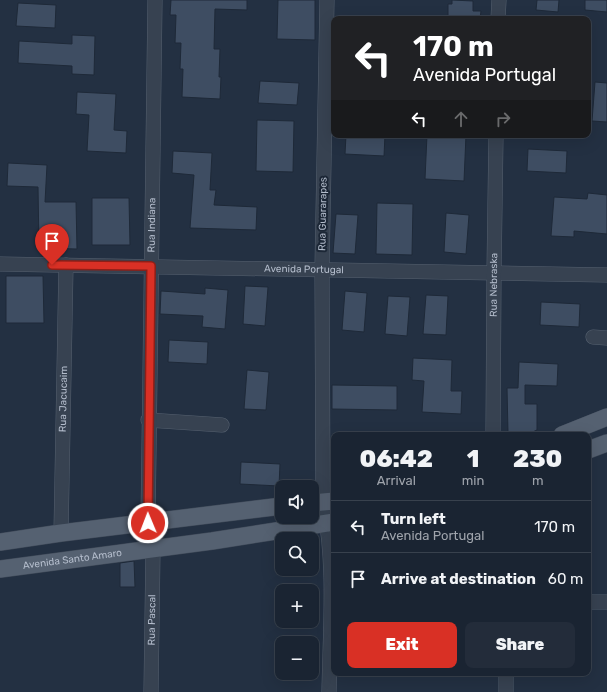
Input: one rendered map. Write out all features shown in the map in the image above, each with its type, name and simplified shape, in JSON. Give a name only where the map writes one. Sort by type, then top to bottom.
[{"type":"main road","points":[[570,432],[607,417]]},
{"type":"main road","points":[[591,449],[607,443]]},
{"type":"main road","points":[[0,542],[61,533],[275,507]]},
{"type":"main road","name":"Avenida Santo Amaro","points":[[0,569],[212,541],[330,522]]},
{"type":"street","name":"Rua Indiana","points":[[148,523],[148,420],[155,0]]},
{"type":"street","name":"Rua Guararapes","points":[[326,0],[330,81],[322,269],[323,502],[330,522],[331,558]]},
{"type":"street","points":[[498,16],[499,0]]},
{"type":"street","name":"Rua Nebraska","points":[[493,432],[496,138]]},
{"type":"street","name":"Avenida Portugal","points":[[0,264],[607,275]]},
{"type":"street","name":"Rua Jacucaim","points":[[61,533],[66,265]]},
{"type":"street","points":[[593,338],[607,338]]},
{"type":"street","points":[[148,420],[222,426]]},
{"type":"street","name":"Rua Pascal","points":[[151,692],[153,548]]},
{"type":"street","points":[[591,602],[607,602]]},
{"type":"street","name":"Rua Guararapes","points":[[329,692],[331,627]]},
{"type":"street","points":[[506,676],[506,692]]},
{"type":"building","points":[[171,0],[247,0],[247,10],[215,9],[214,49],[220,49],[220,99],[182,97],[183,69],[180,69],[181,43],[175,43],[176,15],[170,15]]},
{"type":"building","points":[[278,0],[315,0],[315,40],[277,39]]},
{"type":"building","points":[[452,0],[473,1],[473,11],[481,11],[480,16],[448,16],[448,4],[452,4]]},
{"type":"building","points":[[537,0],[559,0],[558,12],[536,10]]},
{"type":"building","points":[[585,0],[607,0],[607,12],[585,10]]},
{"type":"building","points":[[18,3],[56,5],[55,28],[16,26]]},
{"type":"building","points":[[72,35],[95,36],[94,75],[72,74],[72,66],[18,63],[19,41],[72,44]]},
{"type":"building","points":[[260,81],[299,83],[297,105],[258,103]]},
{"type":"building","points":[[595,82],[607,83],[607,122],[592,121]]},
{"type":"building","points":[[77,92],[116,94],[114,130],[127,131],[126,153],[87,151],[89,115],[76,114]]},
{"type":"building","points":[[257,120],[294,121],[293,172],[256,171]]},
{"type":"building","points":[[346,138],[385,138],[384,156],[345,154]]},
{"type":"building","points":[[427,138],[466,138],[464,181],[425,179]]},
{"type":"building","points":[[528,149],[567,151],[566,173],[527,171]]},
{"type":"building","points":[[173,151],[212,153],[210,190],[216,190],[214,205],[257,207],[256,230],[190,228],[194,175],[172,173]]},
{"type":"building","points":[[8,163],[47,165],[45,202],[76,202],[77,249],[39,248],[38,187],[7,186]]},
{"type":"building","points":[[588,193],[607,195],[607,234],[574,231],[574,237],[551,236],[554,197],[587,199]]},
{"type":"building","points":[[92,198],[129,198],[130,245],[92,245]]},
{"type":"building","points":[[377,203],[413,204],[412,255],[376,254]]},
{"type":"building","points":[[446,213],[469,215],[466,254],[444,252]]},
{"type":"building","points":[[336,214],[358,215],[355,254],[333,253]]},
{"type":"building","points":[[6,276],[43,276],[44,323],[6,323]]},
{"type":"building","points":[[245,286],[268,287],[265,326],[243,324]]},
{"type":"building","points":[[205,288],[228,290],[225,329],[202,327],[203,316],[160,314],[161,291],[205,294]]},
{"type":"building","points":[[345,291],[367,293],[364,332],[342,330]]},
{"type":"building","points":[[426,295],[448,296],[446,335],[423,334]]},
{"type":"building","points":[[388,296],[410,297],[407,336],[385,334]]},
{"type":"building","points":[[541,302],[580,304],[579,327],[540,325]]},
{"type":"building","points":[[169,340],[208,342],[207,364],[168,362]]},
{"type":"building","points":[[413,358],[452,360],[451,391],[462,391],[461,414],[422,412],[424,381],[412,380]]},
{"type":"building","points":[[519,362],[558,364],[557,386],[525,385],[525,404],[537,404],[537,430],[533,432],[508,432],[507,388],[518,388]]},
{"type":"building","points":[[247,370],[269,372],[266,410],[244,409]]},
{"type":"building","points":[[332,385],[397,386],[397,410],[332,409]]},
{"type":"building","points":[[241,462],[280,464],[279,480],[275,480],[275,486],[240,484]]},
{"type":"building","points":[[134,561],[135,587],[120,587],[120,563]]},
{"type":"route","points":[[52,265],[151,266],[148,523]]}]
